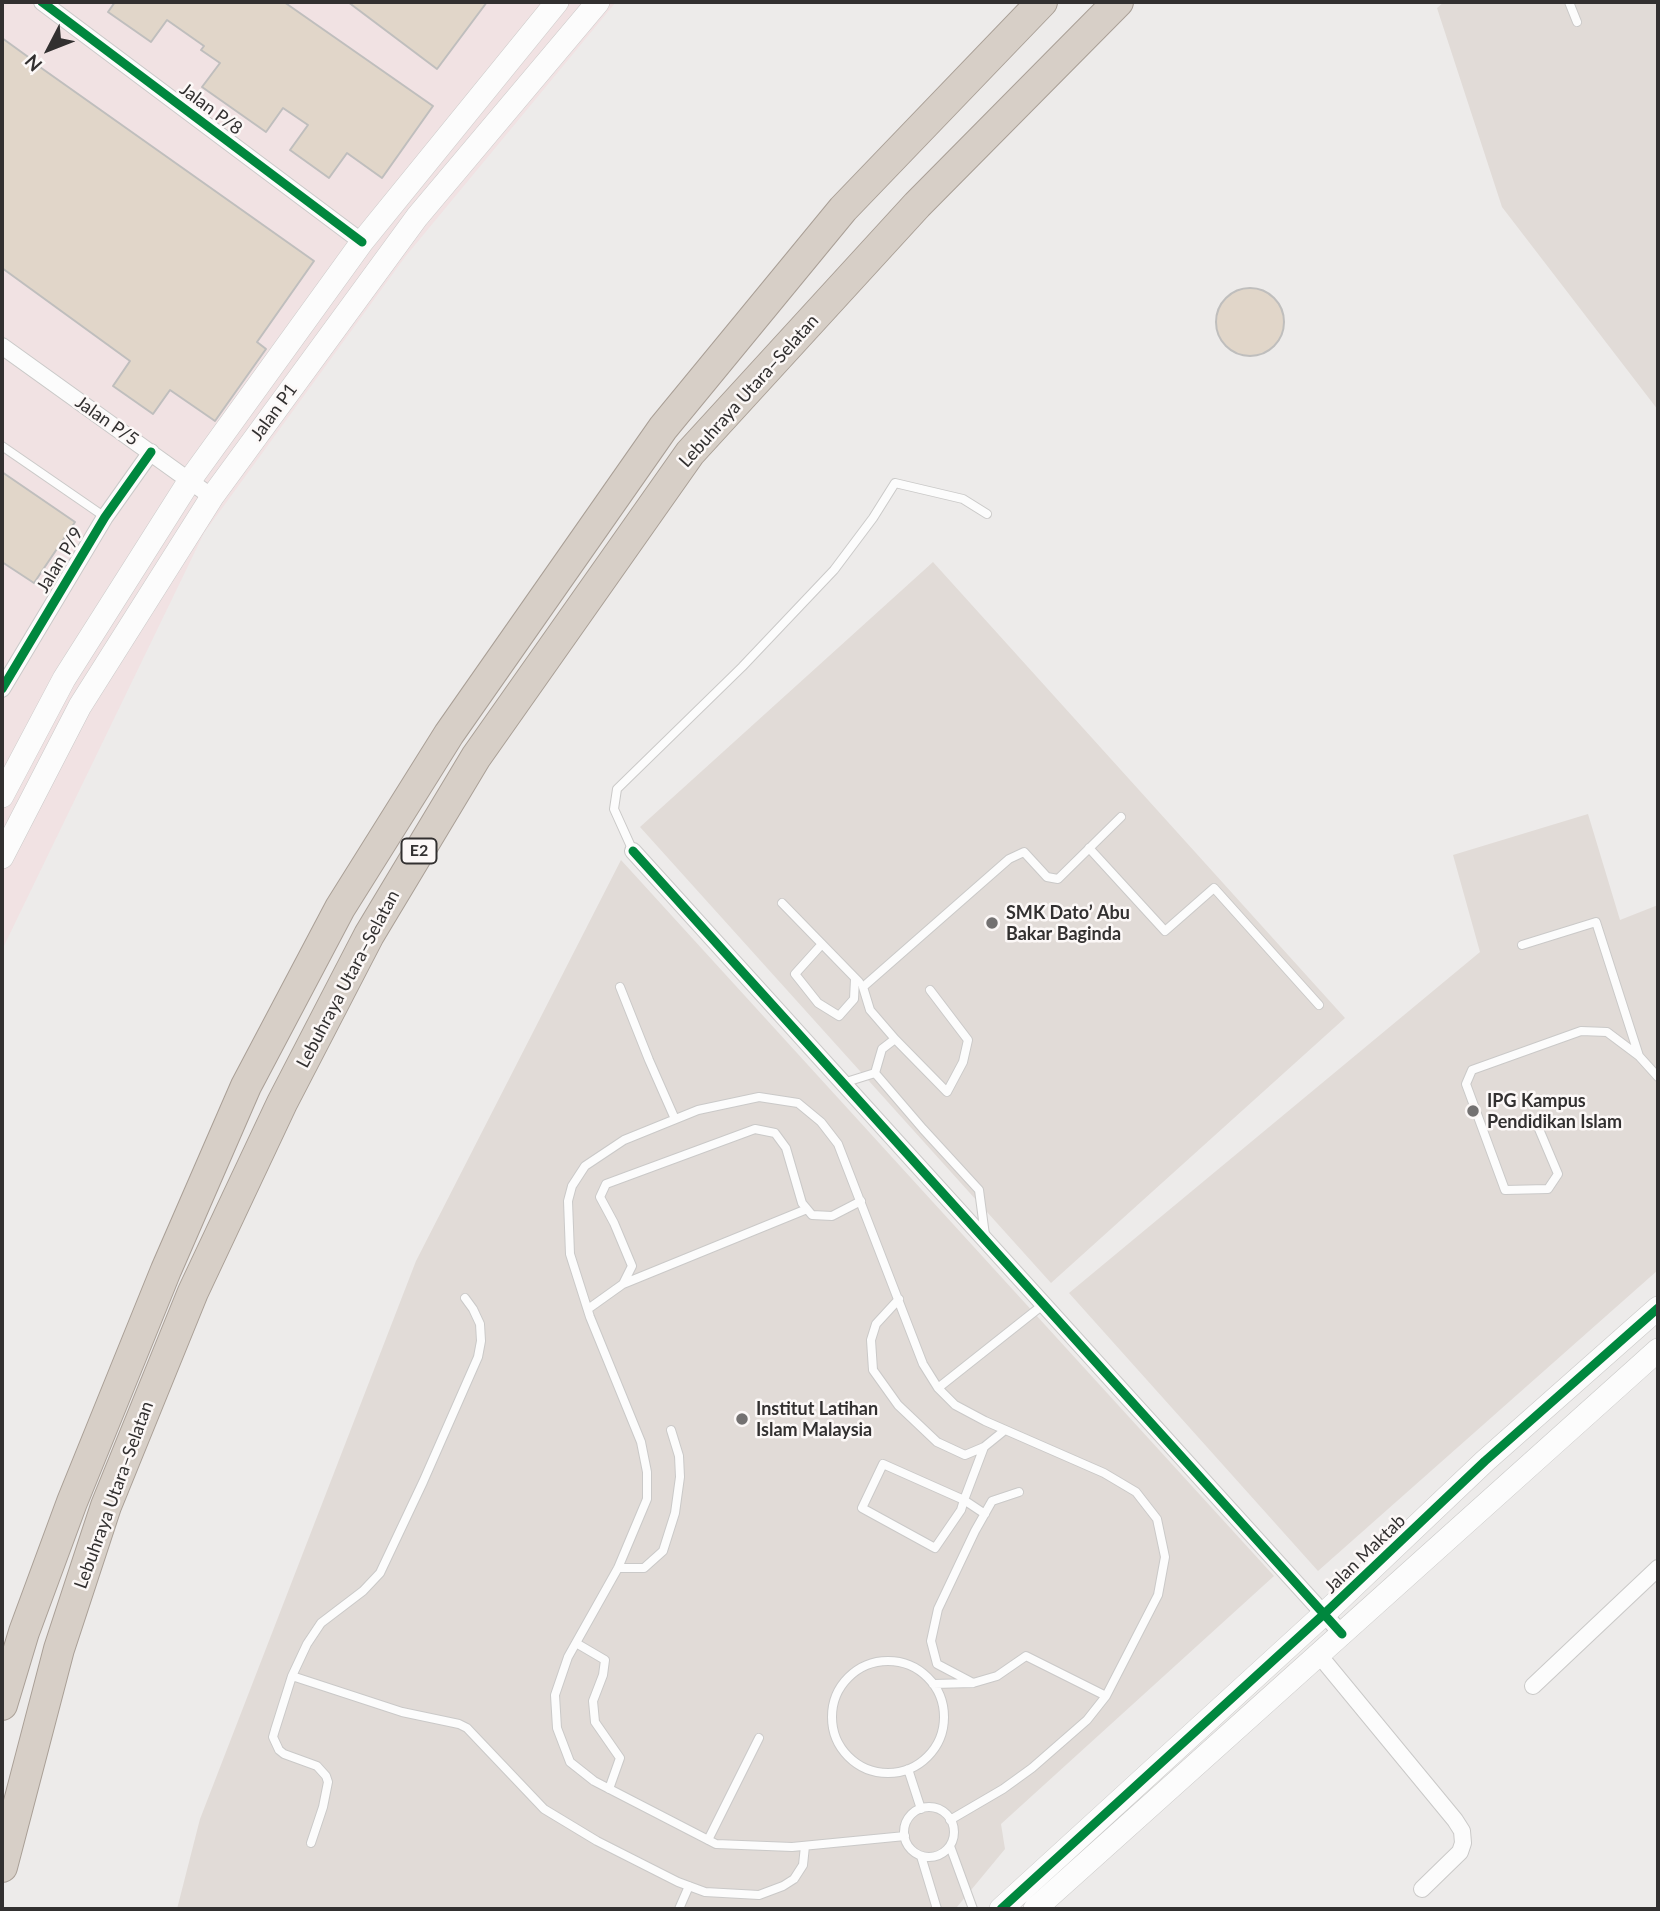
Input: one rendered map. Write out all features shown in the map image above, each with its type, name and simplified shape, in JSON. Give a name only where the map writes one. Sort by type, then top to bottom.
[{"type":"highway","name":"Lebuhraya Utara–Selatan","points":[[2,1705],[24,1632],[67,1515],[166,1270],[246,1086],[340,908],[449,734],[663,428],[842,209],[1042,2]]},
{"type":"highway","name":"Lebuhraya Utara–Selatan","points":[[2,1867],[60,1649],[106,1506],[199,1280],[282,1103],[369,935],[476,757],[690,453],[917,205],[1118,2]]},
{"type":"main road","name":"Jalan P1","points":[[2,796],[64,679],[190,480],[362,242],[557,2]]},
{"type":"main road","name":"Jalan P1","points":[[2,857],[80,706],[212,497],[417,217],[598,2]]},
{"type":"main road","name":"Jalan Maktab","points":[[1001,1909],[1324,1614],[1485,1461],[1658,1308]]},
{"type":"main road","points":[[1035,1909],[1658,1350]]},
{"type":"street","name":"Jalan P/8","points":[[42,2],[362,242]]},
{"type":"street","name":"Jalan P/5","points":[[2,346],[212,497]]},
{"type":"street","name":"Jalan P/9","points":[[2,689],[105,517],[151,452]]},
{"type":"street","points":[[633,851],[1342,1634]]},
{"type":"street","points":[[1533,1686],[1658,1568]]},
{"type":"street","points":[[1319,1655],[1462,1831],[1463,1843],[1460,1852],[1422,1889]]},
{"type":"lane","points":[[1569,2],[1577,22]]},
{"type":"lane","points":[[2,446],[105,517]]},
{"type":"lane","points":[[633,851],[614,809],[617,789],[742,667],[834,570],[895,483],[963,499],[988,514]]},
{"type":"lane","points":[[863,987],[1009,859],[1024,852],[1047,877],[1058,879],[1121,817]]},
{"type":"lane","points":[[1089,848],[1165,931],[1214,888],[1320,1005]]},
{"type":"lane","points":[[782,903],[863,987],[870,1010],[947,1092],[963,1062],[968,1040],[930,990]]},
{"type":"lane","points":[[1522,945],[1596,922],[1639,1056]]},
{"type":"lane","points":[[822,944],[795,974],[818,1003],[839,1016],[854,999],[855,979]]},
{"type":"lane","points":[[620,988],[675,1119]]},
{"type":"lane","points":[[1536,1122],[1558,1174],[1548,1189],[1505,1190],[1466,1084],[1472,1070],[1581,1031],[1607,1032],[1639,1056],[1658,1077]]},
{"type":"lane","points":[[875,1073],[882,1049],[895,1039]]},
{"type":"lane","points":[[843,1083],[875,1073]]},
{"type":"lane","points":[[875,1073],[979,1190],[986,1241]]},
{"type":"lane","points":[[905,1836],[792,1847],[716,1844],[594,1781],[570,1762],[557,1728],[555,1695],[568,1657],[618,1568],[648,1499],[647,1472],[641,1442],[587,1309],[570,1254],[568,1200],[572,1186],[585,1166],[624,1140],[698,1110],[760,1097],[798,1103],[821,1122],[838,1144],[923,1364],[937,1388],[955,1405],[1114,1479],[1136,1492],[1157,1519],[1165,1557],[1158,1595],[1107,1696],[1087,1720],[1032,1768],[1003,1790],[950,1820]]},
{"type":"lane","points":[[623,1284],[632,1266],[600,1197],[606,1184],[755,1129],[775,1133],[786,1148],[802,1202],[812,1215],[832,1216],[861,1201]]},
{"type":"lane","points":[[587,1309],[623,1284],[807,1209]]},
{"type":"lane","points":[[311,1843],[323,1807],[328,1782],[326,1776],[317,1766],[284,1754],[275,1744],[274,1737],[292,1676],[307,1644],[321,1623],[363,1591],[380,1573],[478,1357],[480,1324],[465,1298]]},
{"type":"lane","points":[[898,1299],[876,1324],[870,1340],[873,1370],[898,1405],[937,1442],[965,1455],[984,1447],[1005,1430]]},
{"type":"lane","points":[[937,1388],[1044,1304]]},
{"type":"lane","points":[[618,1568],[644,1568],[663,1552],[675,1513],[680,1476],[679,1456],[671,1430]]},
{"type":"lane","points":[[984,1447],[964,1500],[961,1510],[935,1548],[862,1508],[883,1464],[964,1500],[985,1514]]},
{"type":"lane","points":[[973,1683],[937,1664],[931,1641],[938,1609],[992,1501],[1019,1492]]},
{"type":"lane","points":[[576,1643],[605,1660],[603,1675],[593,1701],[595,1722],[620,1758],[609,1789]]},
{"type":"lane","points":[[933,1684],[973,1683],[997,1676],[1026,1656],[1107,1696]]},
{"type":"lane","points":[[882,1661],[902,1663],[919,1671],[933,1684],[942,1702],[944,1721],[939,1740],[928,1756],[908,1769],[894,1773],[874,1771],[857,1763],[843,1750],[834,1732],[832,1713],[837,1694],[847,1678],[863,1667],[882,1661]]},
{"type":"lane","points":[[292,1676],[402,1712],[467,1728],[544,1810],[678,1882],[705,1892],[758,1895],[783,1886],[794,1879],[803,1864],[805,1846]]},
{"type":"lane","points":[[708,1840],[759,1738]]},
{"type":"lane","points":[[908,1769],[922,1809]]},
{"type":"lane","points":[[921,1856],[932,1857],[950,1846],[954,1832],[950,1820],[937,1809],[922,1809],[909,1818],[905,1836],[909,1846],[921,1856],[937,1909]]},
{"type":"lane","points":[[950,1846],[973,1909]]},
{"type":"lane","points":[[679,1909],[689,1886]]},
{"type":"shaded area","points":[[2,2],[616,2],[405,257],[204,533],[2,950]]},
{"type":"shaded area","points":[[1444,2],[1658,2],[1658,410],[1502,207],[1437,8]]},
{"type":"shaded area","name":"SMK Dato’ Abu Bakar Baginda","points":[[933,562],[1345,1018],[1051,1283],[640,827]]},
{"type":"shaded area","name":"IPG Kampus Pendidikan Islam","points":[[1588,814],[1620,920],[1658,905],[1658,1270],[1318,1571],[1069,1293],[1480,952],[1453,855]]},
{"type":"shaded area","name":"Institut Latihan Islam Malaysia","points":[[621,860],[1274,1576],[1001,1824],[1005,1849],[953,1909],[177,1909],[200,1819],[416,1261]]},
{"type":"building","points":[[115,2],[284,2],[433,106],[382,178],[347,153],[329,178],[290,150],[308,125],[283,108],[266,132],[202,87],[220,63],[201,50],[204,46],[167,20],[151,42],[108,12]]},
{"type":"building","points":[[348,2],[487,2],[437,69]]},
{"type":"building","points":[[2,38],[314,261],[257,342],[266,349],[215,421],[170,390],[153,414],[113,386],[130,361],[2,268]]},
{"type":"building","points":[[1250,288],[1263,291],[1274,298],[1281,309],[1284,322],[1281,335],[1274,346],[1263,353],[1250,356],[1237,353],[1226,346],[1219,335],[1216,322],[1219,309],[1226,298],[1237,291]]},
{"type":"building","points":[[2,472],[75,522],[34,583],[2,562]]},
{"type":"cycle path","points":[[42,2],[362,242]]},
{"type":"cycle path","points":[[2,689],[105,517],[151,452]]},
{"type":"cycle path","points":[[633,851],[1342,1634]]},
{"type":"cycle path","points":[[1001,1909],[1324,1614],[1485,1461],[1658,1308]]},
{"type":"place","name":"SMK Dato’ Abu Bakar Baginda","points":[[992,923]]},
{"type":"place","name":"IPG Kampus Pendidikan Islam","points":[[1473,1111]]},
{"type":"place","name":"Institut Latihan Islam Malaysia","points":[[742,1419]]}]
